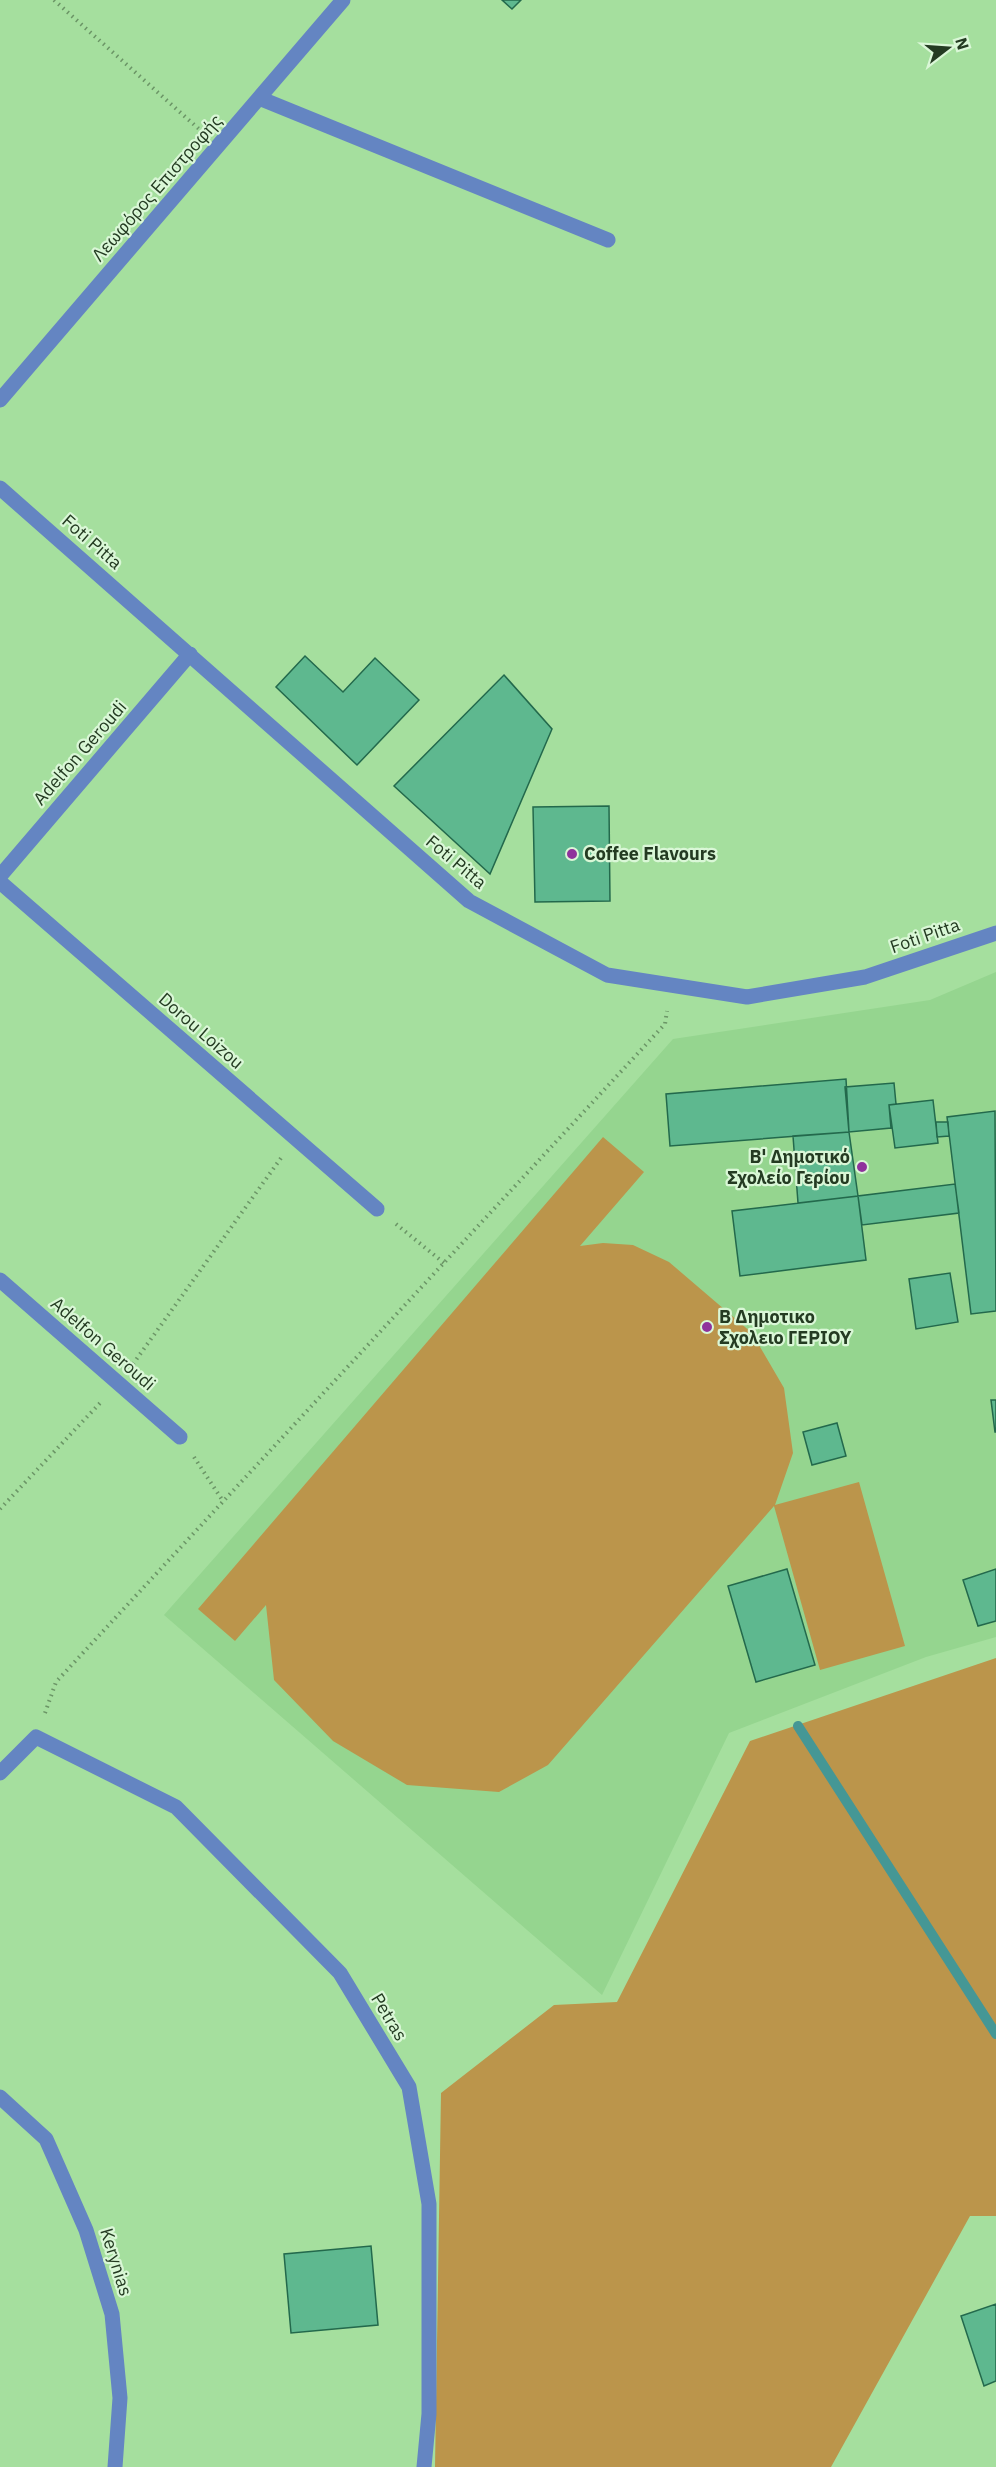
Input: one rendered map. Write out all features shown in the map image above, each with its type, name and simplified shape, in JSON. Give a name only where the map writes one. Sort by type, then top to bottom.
[{"type":"street","name":"Λεωφόρος Επιστροφής","points":[[0,400],[343,0]]},
{"type":"street","points":[[259,98],[608,240]]},
{"type":"street","name":"Foti Pitta","points":[[0,488],[469,901],[607,975],[747,997],[865,977],[996,933]]},
{"type":"street","name":"Adelfon Geroudi","points":[[0,876],[190,654]]},
{"type":"street","name":"Dorou Loizou","points":[[0,882],[377,1209]]},
{"type":"street","name":"Adelfon Geroudi","points":[[0,1280],[180,1437]]},
{"type":"street","points":[[0,1773],[36,1737]]},
{"type":"street","name":"Petras","points":[[36,1737],[176,1807],[340,1973],[409,2087],[429,2204],[429,2414],[424,2467]]},
{"type":"street","name":"Kerynias","points":[[0,2097],[46,2139],[89,2241],[112,2314],[120,2398],[115,2467]]},
{"type":"path","points":[[54,0],[218,146]]},
{"type":"path","points":[[36,1737],[56,1682],[665,1024],[672,985]]},
{"type":"path","points":[[0,1509],[119,1383],[296,1138]]},
{"type":"path","points":[[377,1209],[444,1263]]},
{"type":"path","points":[[180,1437],[223,1501]]},
{"type":"shaded area","name":"Β Δημοτικο Σχολειο ΓΕΡΙΟΥ","points":[[996,972],[996,1637],[926,1657],[729,1733],[602,1995],[164,1615],[673,1039],[930,1000]]},
{"type":"shaded area","points":[[603,1137],[644,1172],[580,1246],[603,1243],[633,1245],[669,1262],[752,1333],[784,1388],[793,1453],[775,1505],[859,1482],[905,1646],[820,1670],[774,1506],[548,1765],[499,1792],[407,1785],[333,1741],[274,1680],[266,1605],[235,1641],[198,1609]]},
{"type":"shaded area","points":[[996,1658],[996,2216],[970,2216],[831,2467],[435,2467],[441,2093],[554,2005],[617,2002],[750,1741]]},
{"type":"building","points":[[502,0],[521,0],[512,9]]},
{"type":"building","points":[[305,656],[343,692],[375,658],[419,700],[357,765],[276,687]]},
{"type":"building","points":[[504,675],[552,729],[490,874],[394,786]]},
{"type":"building","name":"Coffee Flavours","points":[[609,806],[610,901],[535,902],[533,807]]},
{"type":"building","points":[[846,1079],[849,1132],[670,1146],[666,1094]]},
{"type":"building","points":[[894,1083],[896,1104],[889,1105],[891,1128],[849,1132],[845,1087]]},
{"type":"building","points":[[933,1100],[938,1143],[895,1148],[889,1105]]},
{"type":"building","points":[[995,1111],[996,1311],[971,1314],[947,1117]]},
{"type":"building","points":[[936,1122],[948,1122],[949,1136],[937,1137]]},
{"type":"building","points":[[849,1132],[858,1196],[798,1203],[793,1136]]},
{"type":"building","points":[[955,1184],[959,1213],[862,1225],[858,1196]]},
{"type":"building","points":[[858,1196],[866,1260],[740,1276],[732,1211]]},
{"type":"building","points":[[950,1273],[958,1322],[916,1329],[909,1279]]},
{"type":"building","points":[[991,1400],[996,1400],[996,1432],[995,1432]]},
{"type":"building","points":[[837,1423],[846,1456],[812,1465],[803,1432]]},
{"type":"building","points":[[787,1569],[815,1665],[756,1682],[728,1586]]},
{"type":"building","points":[[996,1569],[996,1621],[978,1626],[963,1580]]},
{"type":"building","points":[[371,2246],[378,2325],[291,2333],[284,2254]]},
{"type":"building","points":[[996,2304],[996,2381],[984,2386],[961,2316]]},
{"type":"waterway","points":[[798,1726],[996,2034]]},
{"type":"place","name":"Coffee Flavours","points":[[572,854]]},
{"type":"place","name":"Β' Δημοτικό Σχολείο Γερίου","points":[[862,1167]]},
{"type":"place","name":"Β Δημοτικο Σχολειο ΓΕΡΙΟΥ","points":[[707,1327]]}]
